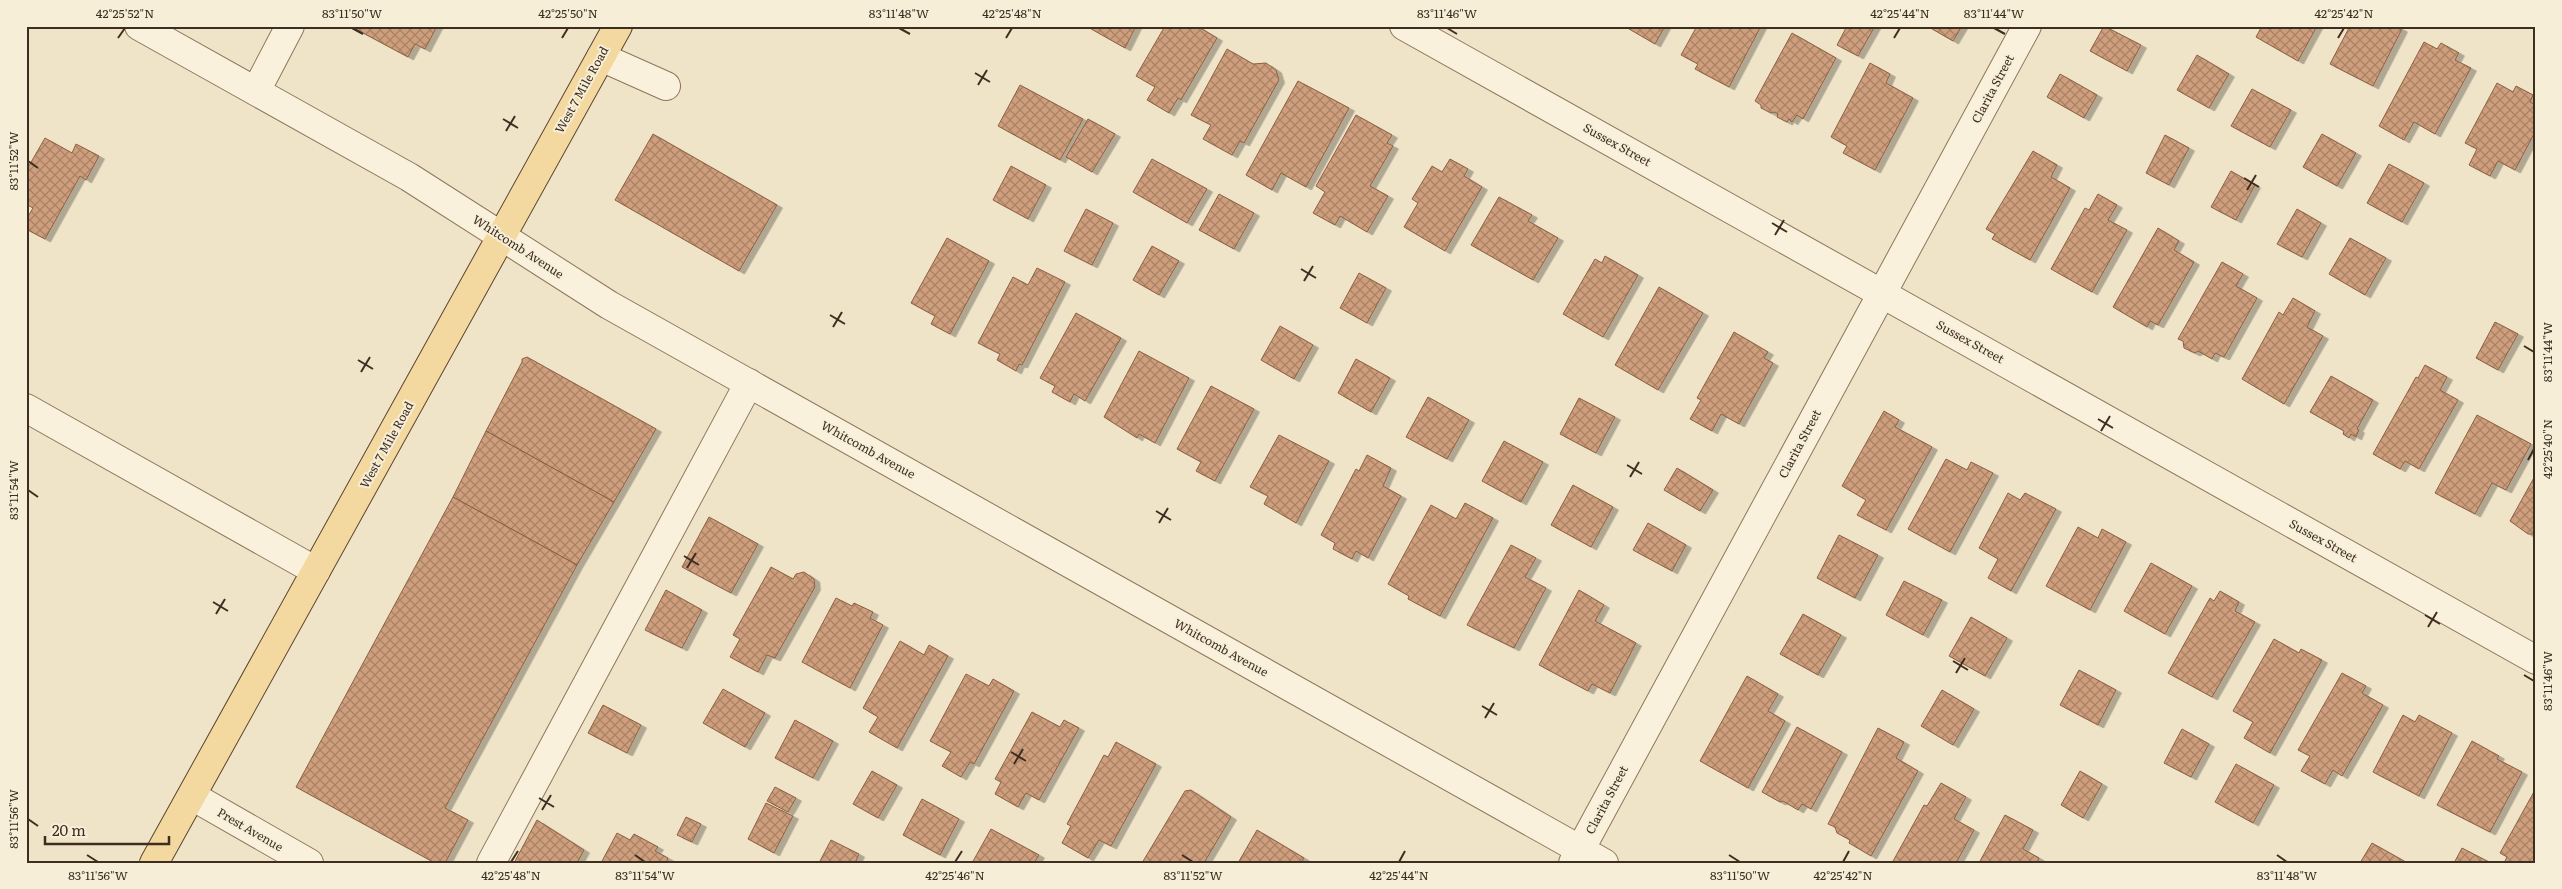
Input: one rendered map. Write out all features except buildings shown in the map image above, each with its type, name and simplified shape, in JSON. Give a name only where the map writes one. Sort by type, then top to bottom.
[{"type":"main road","name":"West 7 Mile Road","points":[[154,863],[618,26]]},
{"type":"street","name":"Whitcomb Avenue","points":[[139,26],[409,177],[609,305],[1577,856],[1604,863]]},
{"type":"street","points":[[256,91],[290,26]]},
{"type":"street","name":"Sussex Street","points":[[1404,26],[2536,660]]},
{"type":"street","name":"Clarita Street","points":[[1577,856],[2027,26]]},
{"type":"street","points":[[601,57],[666,86]]},
{"type":"street","points":[[491,863],[749,383]]},
{"type":"street","points":[[26,408],[316,571]]},
{"type":"street","name":"Prest Avenue","points":[[192,796],[309,863]]}]
